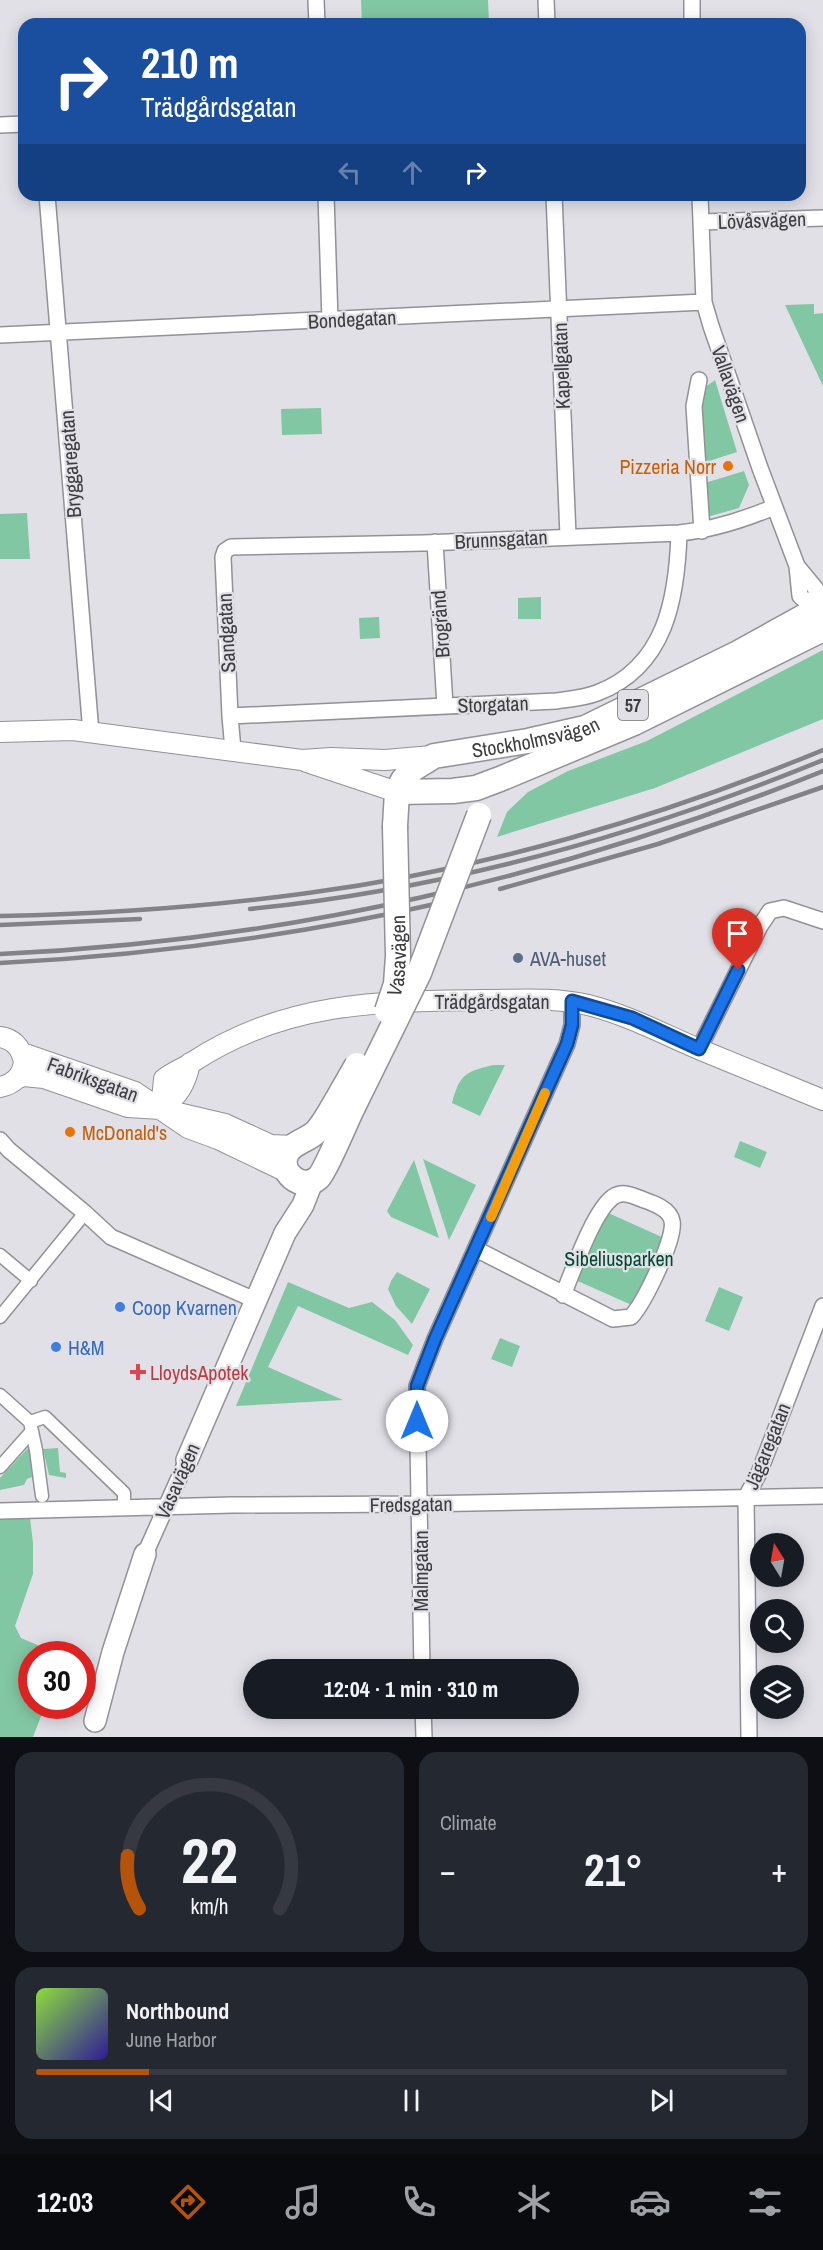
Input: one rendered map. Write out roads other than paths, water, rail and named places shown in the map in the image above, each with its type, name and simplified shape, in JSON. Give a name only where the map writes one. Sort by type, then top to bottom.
[{"type":"main road","name":"Stockholmsvägen","points":[[434,756],[528,741],[585,728],[738,653],[821,618]]},
{"type":"main road","name":"Stockholmsvägen","points":[[397,792],[434,793],[476,788],[508,776],[634,723],[821,618]]},
{"type":"main road","points":[[434,756],[459,767],[469,775],[476,788],[479,815]]},
{"type":"main road","name":"57","points":[[397,792],[403,780],[413,769],[434,756]]},
{"type":"main road","points":[[479,815],[508,776]]},
{"type":"main road","name":"Vasavägen","points":[[304,1174],[285,1164],[285,1156],[296,1145],[316,1132],[345,1103],[387,1012],[396,984],[398,956],[395,826],[397,792]]},
{"type":"main road","name":"Vasavägen","points":[[187,1460],[285,1233],[291,1201],[304,1174],[419,973],[479,815]]},
{"type":"main road","points":[[296,1145],[307,1142],[317,1146],[323,1152],[304,1174]]},
{"type":"main road","name":"Vasavägen","points":[[95,1729],[113,1652],[145,1554]]},
{"type":"street","points":[[316,0],[317,18]]},
{"type":"street","points":[[546,0],[547,18]]},
{"type":"street","points":[[692,0],[692,18]]},
{"type":"street","points":[[0,125],[18,124]]},
{"type":"street","name":"Bryggaregatan","points":[[48,201],[91,733]]},
{"type":"street","points":[[326,201],[330,320]]},
{"type":"street","name":"Kapellgatan","points":[[554,201],[568,536]]},
{"type":"street","name":"Vallavägen","points":[[700,201],[704,302],[774,507],[797,566],[800,596],[821,618]]},
{"type":"street","name":"Lövåsvägen","points":[[701,222],[823,218]]},
{"type":"street","name":"Bondegatan","points":[[0,335],[704,302]]},
{"type":"street","name":"Vallavägen","points":[[699,380],[694,406],[702,531]]},
{"type":"street","name":"Brunnsgatan","points":[[225,551],[231,547],[679,533],[702,531],[745,519],[774,507]]},
{"type":"street","name":"Storgatan","points":[[230,716],[573,699],[596,694],[626,678],[640,666],[655,647],[671,609],[679,533]]},
{"type":"street","name":"Brogränd","points":[[435,542],[446,706]]},
{"type":"street","name":"Sandgatan","points":[[225,551],[223,556],[230,716]]},
{"type":"street","points":[[230,716],[233,750]]},
{"type":"street","points":[[0,732],[73,730],[302,760],[397,792]]},
{"type":"street","points":[[302,760],[331,758],[385,760],[434,756]]},
{"type":"street","points":[[699,1049],[770,910],[784,908],[823,921]]},
{"type":"street","name":"Trädgårdsgatan","points":[[161,1109],[183,1088],[190,1064],[214,1047],[244,1033],[301,1015],[341,1006],[427,1000],[572,1001],[632,1018],[699,1049],[823,1100]]},
{"type":"street","name":"Malmgatan","points":[[422,1659],[417,1386],[435,1339],[567,1044],[572,1025],[572,1001]]},
{"type":"street","name":"Fabriksgatan","points":[[0,1037],[11,1040],[22,1053],[135,1092],[188,1128],[304,1174]]},
{"type":"street","points":[[5,1086],[23,1067],[22,1053]]},
{"type":"street","name":"Fabriksgatan","points":[[5,1086],[24,1076],[44,1078],[128,1107],[161,1109],[225,1124],[271,1145],[296,1145]]},
{"type":"street","points":[[0,1140],[111,1237],[257,1301]]},
{"type":"street","points":[[476,1249],[563,1295],[613,1319],[631,1317],[641,1306],[671,1239],[672,1220],[667,1212],[626,1193],[615,1195],[601,1209],[563,1295]]},
{"type":"street","points":[[0,1317],[85,1213]]},
{"type":"street","points":[[0,1255],[30,1281]]},
{"type":"street","name":"Jägaregatan","points":[[749,1737],[746,1497],[759,1473],[823,1306]]},
{"type":"street","points":[[0,1395],[31,1426],[42,1496]]},
{"type":"street","points":[[0,1467],[31,1426],[45,1417],[124,1492],[124,1508]]},
{"type":"street","name":"Vasavägen","points":[[145,1554],[187,1460]]},
{"type":"street","name":"Fredsgatan","points":[[0,1511],[823,1496]]},
{"type":"street","points":[[423,1719],[424,1737]]},
{"type":"railway","points":[[0,916],[116,912],[193,906],[308,893],[440,870],[505,855],[635,819],[823,750]]},
{"type":"railway","points":[[250,909],[397,888],[542,855],[684,812],[823,760]]},
{"type":"railway","points":[[0,954],[107,947],[212,935],[316,919],[419,898],[623,843],[723,809],[823,771]]},
{"type":"railway","points":[[500,889],[658,844],[823,787]]},
{"type":"railway","points":[[0,963],[115,955],[228,942],[340,923],[453,900]]},
{"type":"railway","points":[[0,925],[140,919]]},
{"type":"place","name":"Pizzeria Norr","points":[[728,466]]},
{"type":"place","name":"AVA-huset","points":[[518,958]]},
{"type":"place","name":"McDonald's","points":[[70,1132]]},
{"type":"place","name":"Coop Kvarnen","points":[[120,1307]]},
{"type":"place","name":"H&M","points":[[56,1347]]},
{"type":"place","name":"LloydsApotek","points":[[138,1372]]},
{"type":"park label","name":"Sibeliusparken","points":[[619,1258]]}]
